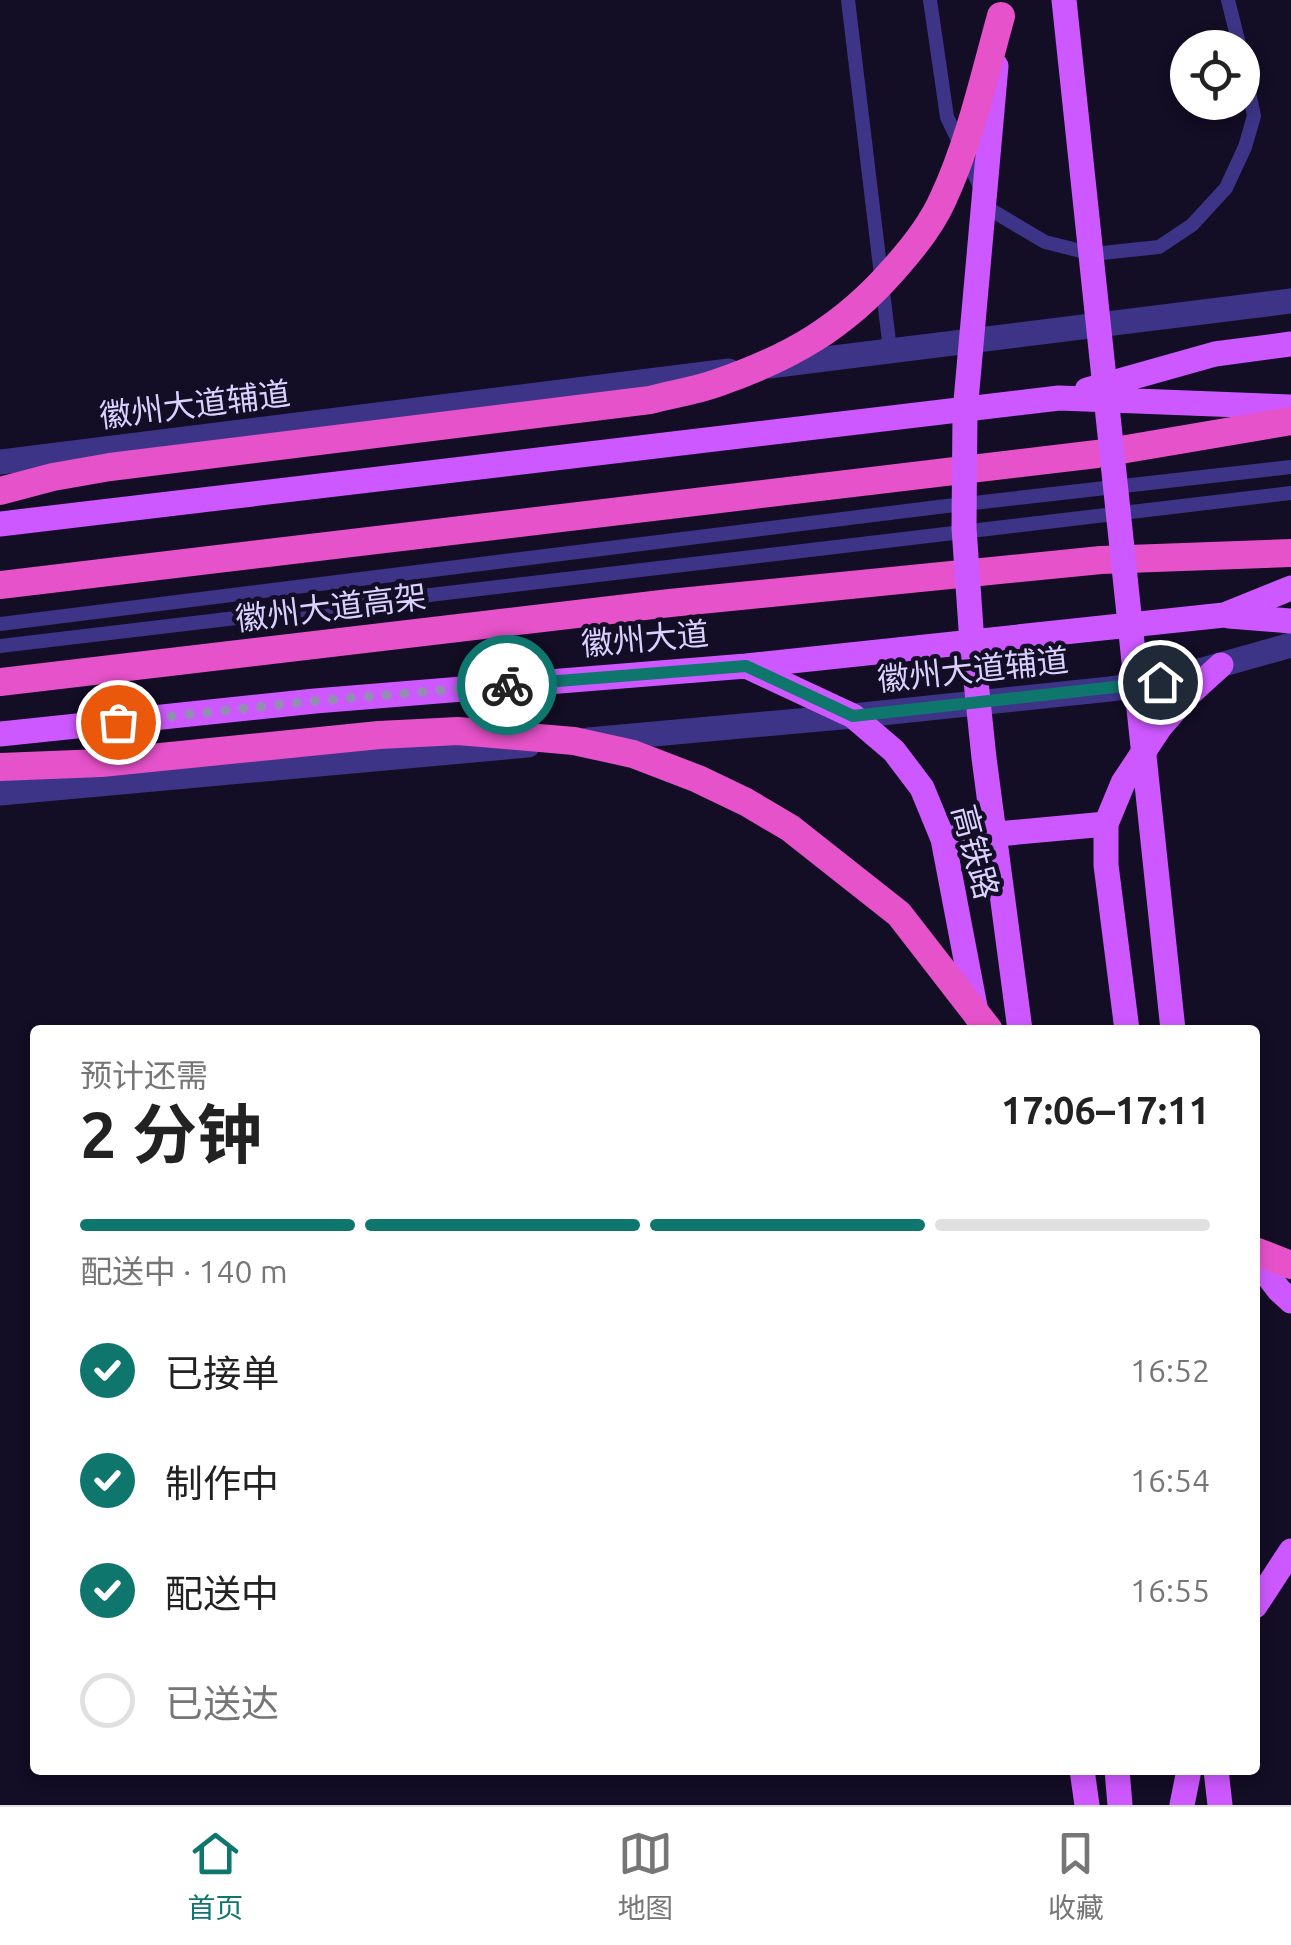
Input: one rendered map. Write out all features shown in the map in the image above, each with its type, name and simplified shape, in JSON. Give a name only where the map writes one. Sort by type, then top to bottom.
[{"type":"highway","points":[[0,491],[110,468],[650,400],[714,384],[783,357],[836,326],[875,292],[908,254],[942,203],[974,115],[1001,8]]},
{"type":"highway","name":"徽州大道高架","points":[[0,584],[1097,454],[1291,421]]},
{"type":"highway","name":"徽州大道","points":[[670,603],[1100,560],[1291,553]]},
{"type":"highway","name":"徽州大道高架","points":[[0,682],[670,603]]},
{"type":"highway","points":[[0,768],[379,734],[458,731],[574,741],[633,754],[698,779],[790,828],[899,914],[985,1025]]},
{"type":"highway","points":[[1260,1253],[1291,1265]]},
{"type":"main road","points":[[1064,0],[1171,1025]]},
{"type":"main road","points":[[1001,8],[965,412],[964,528],[984,758],[1019,1025]]},
{"type":"main road","points":[[0,524],[1059,398],[1215,354],[1291,344]]},
{"type":"main road","points":[[1059,398],[1291,407]]},
{"type":"main road","name":"徽州大道","points":[[0,734],[314,701],[746,666],[1224,615],[1291,588]]},
{"type":"main road","points":[[1224,615],[1291,621]]},
{"type":"main road","points":[[1126,1025],[1106,865],[1106,824],[1123,782],[1160,727],[1222,665]]},
{"type":"main road","name":"高铁路","points":[[746,666],[853,716],[894,751],[922,788],[943,840],[978,1025]]},
{"type":"main road","points":[[943,840],[1106,824]]},
{"type":"main road","points":[[1260,1265],[1291,1301]]},
{"type":"main road","points":[[1260,1598],[1291,1551]]},
{"type":"main road","points":[[1083,1775],[1087,1805]]},
{"type":"main road","points":[[1117,1775],[1120,1805]]},
{"type":"main road","points":[[1182,1805],[1188,1775]]},
{"type":"main road","points":[[1217,1775],[1220,1805]]},
{"type":"street","name":"徽州大道辅道","points":[[0,462],[1291,301]]},
{"type":"street","name":"徽州大道辅道","points":[[0,792],[853,716],[1110,689],[1160,682],[1291,645]]},
{"type":"lane","points":[[848,0],[890,350]]},
{"type":"lane","points":[[930,0],[947,116],[990,210],[1044,242],[1092,254],[1158,247],[1192,225],[1226,188],[1253,120]]},
{"type":"lane","points":[[1228,0],[1236,30]]},
{"type":"lane","points":[[0,624],[1291,467]]},
{"type":"lane","points":[[0,646],[1291,493]]},
{"type":"way so far","points":[[118,722],[507,685]]},
{"type":"route","points":[[507,685],[746,666],[853,716],[1160,682]]}]
